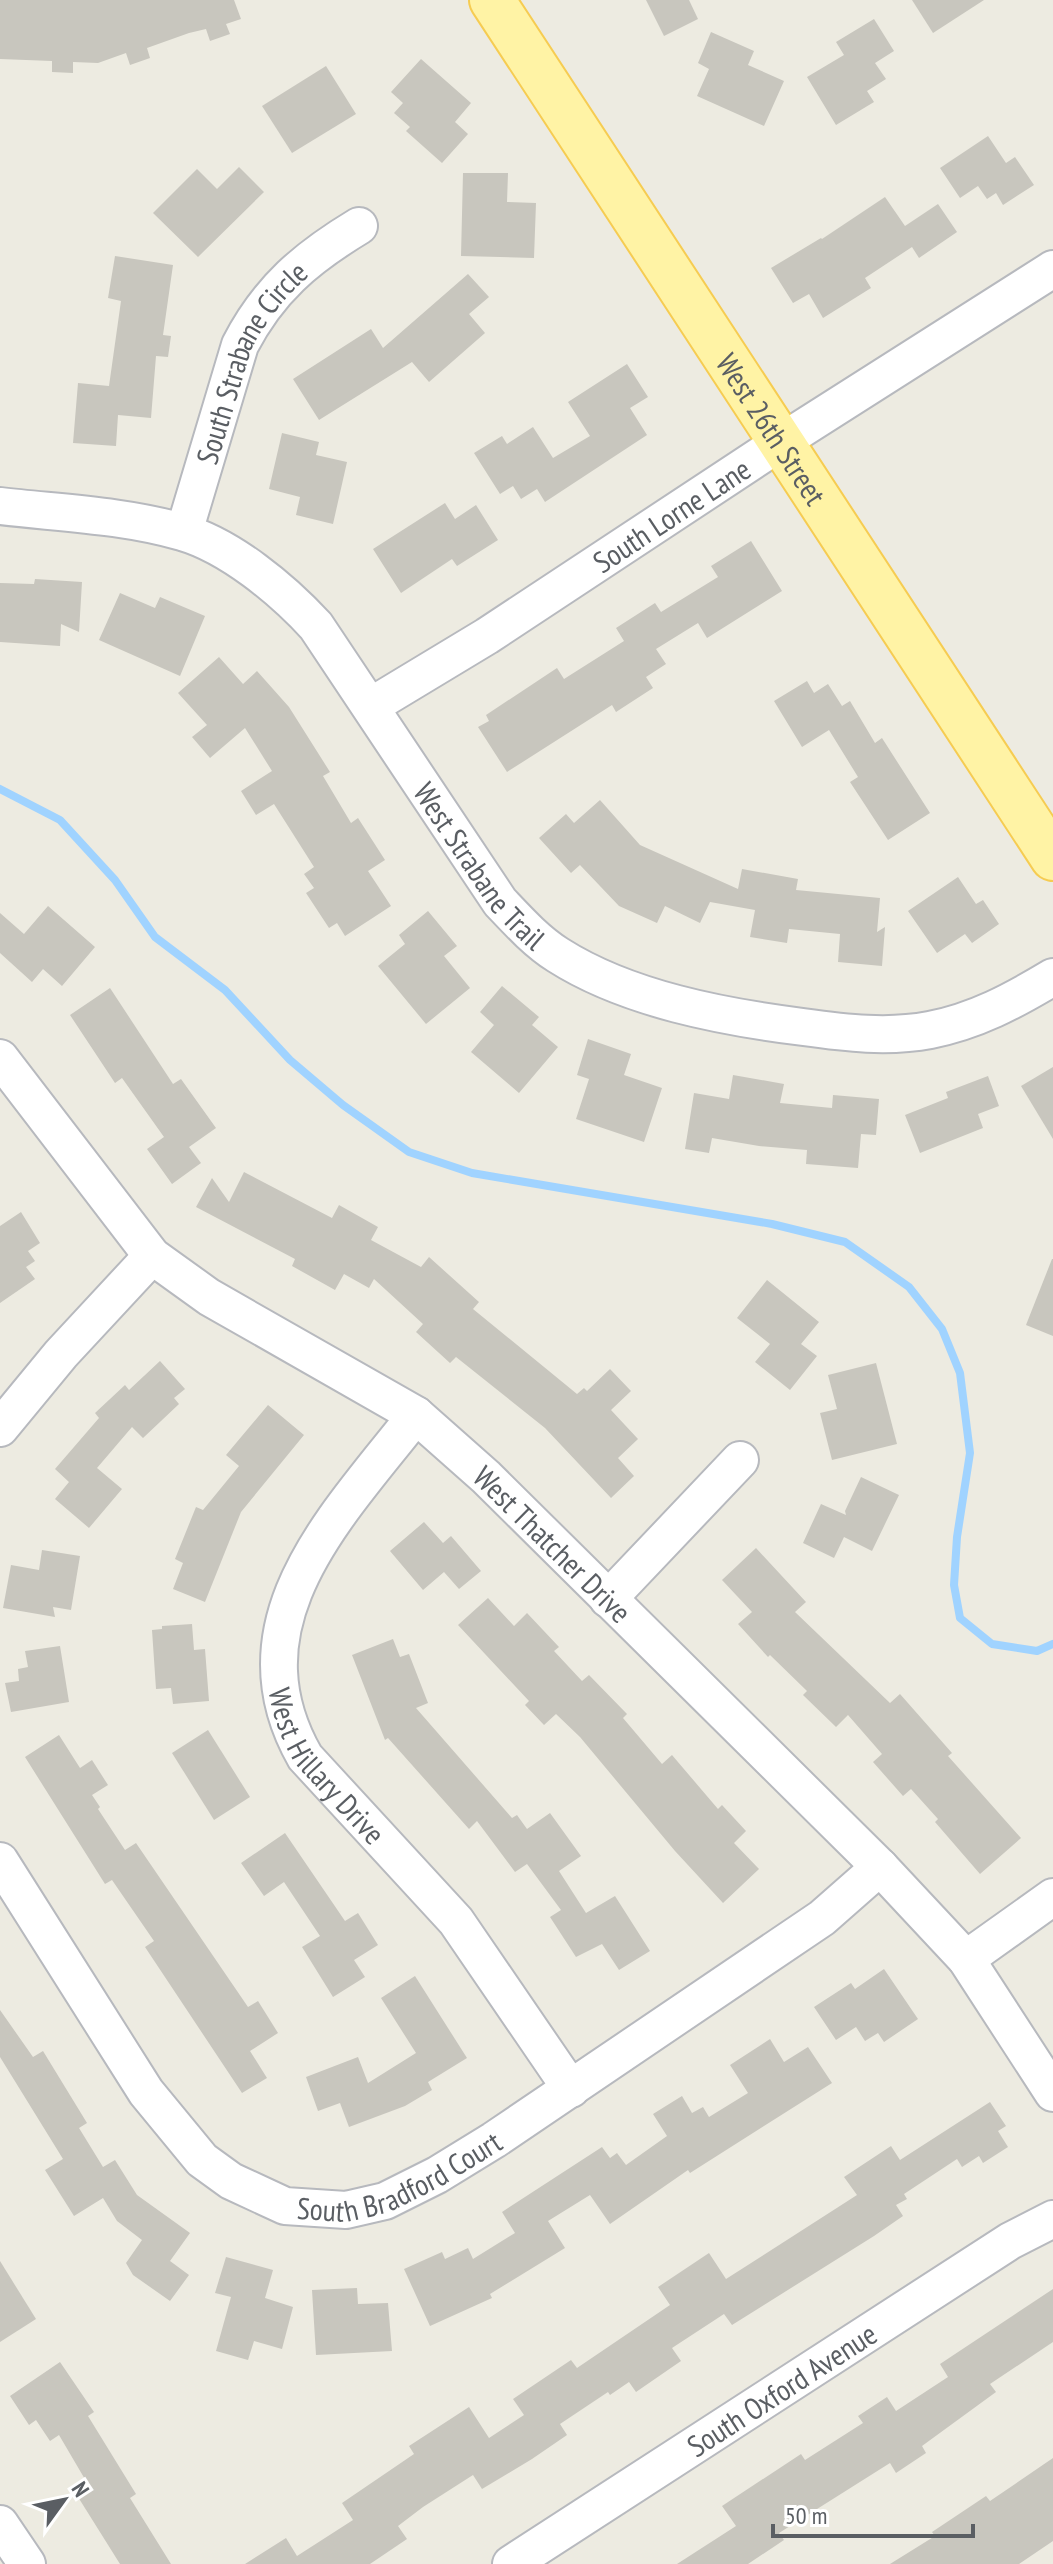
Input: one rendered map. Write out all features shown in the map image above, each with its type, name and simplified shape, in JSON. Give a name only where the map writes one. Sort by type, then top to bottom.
[{"type":"main road","name":"West 26th Street","points":[[492,0],[1053,858]]},
{"type":"street","name":"South Strabane Circle","points":[[184,532],[240,345],[255,316],[297,269],[359,226]]},
{"type":"street","name":"South Lorne Lane","points":[[371,706],[487,636],[781,442],[1053,269]]},
{"type":"street","name":"West Strabane Trail","points":[[0,506],[124,519],[184,532],[257,572],[291,599],[316,626],[500,902],[529,933],[558,955],[601,978],[676,1004],[741,1020],[880,1036],[929,1030],[976,1018],[1010,1004],[1053,977]]},
{"type":"street","name":"West Thatcher Drive","points":[[0,1058],[152,1256],[209,1297],[416,1415],[486,1477],[880,1867],[966,1959],[1053,2093]]},
{"type":"street","points":[[0,1428],[61,1354],[152,1256]]},
{"type":"street","name":"West Hillary Drive","points":[[416,1415],[324,1533],[303,1569],[287,1609],[279,1641],[279,1687],[284,1710],[305,1757],[456,1921],[571,2089]]},
{"type":"street","points":[[608,1599],[740,1460]]},
{"type":"street","name":"South Bradford Court","points":[[0,1861],[146,2092],[202,2160],[231,2181],[285,2206],[346,2210],[385,2201],[437,2175],[571,2089],[822,1918],[880,1867]]},
{"type":"street","points":[[966,1959],[1053,1897]]},
{"type":"street","name":"South Oxford Avenue","points":[[511,2564],[1010,2241],[1053,2219]]},
{"type":"street","points":[[0,2524],[27,2564]]},
{"type":"building","points":[[0,0],[234,0],[241,19],[226,24],[230,34],[210,41],[206,29],[189,33],[147,48],[150,58],[130,65],[126,53],[98,63],[73,62],[73,73],[52,72],[52,61],[0,59]]},
{"type":"building","points":[[646,0],[689,0],[698,19],[664,36]]},
{"type":"building","points":[[912,0],[984,0],[933,33]]},
{"type":"building","points":[[874,19],[894,51],[875,63],[886,79],[867,91],[874,102],[836,125],[807,77],[844,55],[836,42]]},
{"type":"building","points":[[711,32],[754,51],[748,65],[784,81],[764,126],[697,96],[709,69],[698,63]]},
{"type":"building","points":[[421,59],[471,103],[455,122],[468,134],[442,163],[406,131],[410,127],[394,113],[403,103],[391,92]]},
{"type":"building","points":[[326,66],[356,114],[292,153],[262,106]]},
{"type":"building","points":[[988,136],[1006,163],[1015,157],[1034,185],[1003,205],[996,193],[987,199],[978,186],[960,198],[940,168]]},
{"type":"building","points":[[239,167],[264,192],[198,257],[153,213],[197,169],[217,189]]},
{"type":"building","points":[[463,173],[508,173],[507,202],[536,203],[534,258],[461,256]]},
{"type":"building","points":[[885,197],[905,226],[938,204],[957,232],[919,258],[912,247],[865,278],[871,288],[823,318],[809,294],[793,303],[771,268]]},
{"type":"building","points":[[115,256],[173,265],[163,335],[171,336],[168,357],[156,356],[151,418],[118,415],[116,446],[73,443],[78,383],[109,386],[121,301],[108,298]]},
{"type":"building","points":[[468,274],[489,297],[469,314],[485,333],[429,382],[412,362],[319,420],[293,379],[371,329],[383,348]]},
{"type":"building","points":[[627,364],[648,397],[630,408],[647,435],[545,502],[537,489],[521,499],[513,486],[500,494],[474,453],[502,436],[507,444],[533,427],[553,458],[590,436],[568,402]]},
{"type":"building","points":[[282,433],[319,442],[316,455],[347,462],[333,524],[296,515],[300,497],[269,489]]},
{"type":"building","points":[[445,503],[455,519],[476,505],[498,540],[457,566],[452,559],[401,593],[373,549]]},
{"type":"building","points":[[751,541],[782,591],[707,638],[698,623],[656,649],[666,664],[646,677],[653,688],[616,712],[612,705],[507,772],[478,727],[489,721],[486,715],[557,668],[564,679],[624,641],[616,628],[655,603],[661,612],[718,577],[711,566]]},
{"type":"building","points":[[35,579],[82,582],[79,632],[61,624],[60,646],[0,642],[0,583],[34,584]]},
{"type":"building","points":[[120,593],[155,608],[160,597],[205,616],[180,676],[99,640]]},
{"type":"building","points":[[219,657],[243,684],[257,671],[289,707],[330,772],[323,776],[351,823],[358,818],[385,860],[368,871],[391,906],[345,936],[337,923],[329,928],[306,893],[314,888],[304,874],[314,867],[274,804],[256,815],[241,791],[272,771],[245,728],[210,758],[192,737],[207,725],[178,693]]},
{"type":"building","points":[[807,681],[814,693],[828,684],[842,706],[850,701],[875,743],[882,738],[930,813],[888,840],[850,782],[858,777],[829,730],[802,747],[774,701]]},
{"type":"building","points":[[600,800],[640,845],[738,889],[742,869],[798,879],[796,890],[880,898],[877,932],[885,927],[882,966],[838,962],[840,934],[789,929],[787,943],[750,937],[755,910],[710,902],[700,923],[665,906],[657,923],[619,906],[580,865],[571,873],[539,838],[566,814],[574,823]]},
{"type":"building","points":[[958,877],[976,904],[983,900],[999,924],[972,943],[965,934],[937,953],[908,911]]},
{"type":"building","points":[[48,906],[95,947],[62,986],[43,969],[32,982],[0,953],[0,913],[24,934]]},
{"type":"building","points":[[428,911],[457,946],[444,956],[470,988],[426,1024],[378,966],[405,944],[399,935]]},
{"type":"building","points":[[502,986],[539,1017],[532,1025],[558,1047],[519,1093],[471,1052],[494,1025],[480,1012]]},
{"type":"building","points":[[110,988],[173,1084],[181,1079],[216,1128],[189,1147],[201,1163],[172,1184],[147,1149],[164,1137],[122,1078],[115,1083],[70,1015]]},
{"type":"building","points":[[588,1039],[631,1054],[624,1075],[662,1088],[644,1142],[576,1119],[589,1079],[577,1075]]},
{"type":"building","points":[[1053,1067],[1053,1139],[1021,1086]]},
{"type":"building","points":[[733,1075],[784,1084],[780,1103],[832,1108],[833,1095],[879,1099],[876,1135],[861,1134],[858,1168],[806,1164],[807,1150],[712,1138],[709,1153],[685,1149],[694,1093],[729,1099]]},
{"type":"building","points":[[988,1076],[999,1106],[978,1114],[983,1128],[920,1153],[905,1115],[948,1098],[946,1092]]},
{"type":"building","points":[[244,1172],[332,1218],[339,1205],[378,1227],[371,1240],[421,1267],[429,1257],[479,1302],[473,1309],[577,1394],[584,1388],[587,1391],[610,1369],[631,1391],[611,1410],[638,1439],[618,1458],[634,1476],[611,1498],[545,1428],[456,1357],[450,1363],[416,1332],[423,1324],[374,1279],[369,1288],[344,1274],[335,1290],[292,1266],[295,1259],[196,1207],[212,1178],[229,1202]]},
{"type":"building","points":[[21,1212],[40,1243],[28,1251],[35,1261],[26,1267],[35,1279],[0,1303],[0,1226]]},
{"type":"building","points":[[1053,1259],[1053,1336],[1026,1325]]},
{"type":"building","points":[[767,1280],[819,1322],[801,1344],[817,1356],[790,1390],[755,1362],[770,1344],[737,1318]]},
{"type":"building","points":[[160,1361],[185,1389],[174,1398],[179,1404],[143,1438],[132,1427],[97,1468],[122,1489],[89,1528],[55,1499],[69,1482],[55,1469],[99,1418],[95,1413],[125,1385],[129,1390]]},
{"type":"building","points":[[876,1363],[897,1444],[832,1460],[820,1413],[837,1409],[828,1375]]},
{"type":"building","points":[[268,1405],[304,1435],[241,1512],[205,1602],[173,1589],[183,1563],[175,1559],[196,1507],[203,1510],[239,1466],[226,1455]]},
{"type":"building","points":[[861,1477],[899,1495],[872,1551],[844,1537],[834,1558],[803,1543],[821,1504],[846,1515]]},
{"type":"building","points":[[424,1522],[443,1543],[451,1536],[481,1571],[459,1589],[444,1572],[423,1590],[390,1551]]},
{"type":"building","points":[[756,1548],[806,1602],[795,1612],[890,1703],[900,1694],[952,1753],[948,1756],[1021,1838],[980,1874],[911,1789],[903,1796],[873,1762],[882,1754],[848,1715],[836,1727],[803,1695],[807,1691],[770,1655],[768,1657],[738,1624],[752,1612],[722,1580]]},
{"type":"building","points":[[42,1550],[80,1556],[71,1610],[53,1607],[55,1617],[3,1608],[11,1565],[39,1570]]},
{"type":"building","points":[[488,1598],[514,1626],[527,1613],[559,1647],[554,1651],[582,1681],[589,1675],[627,1714],[623,1718],[662,1764],[672,1755],[718,1809],[722,1805],[746,1831],[734,1843],[759,1869],[723,1903],[675,1851],[580,1737],[556,1714],[544,1725],[525,1705],[529,1701],[458,1625]]},
{"type":"building","points":[[192,1624],[194,1650],[205,1649],[209,1701],[173,1704],[171,1688],[156,1689],[152,1630],[162,1629],[162,1626]]},
{"type":"building","points":[[393,1639],[400,1657],[409,1654],[428,1703],[416,1708],[512,1818],[517,1815],[527,1829],[550,1813],[581,1856],[559,1871],[586,1913],[615,1896],[650,1951],[619,1970],[602,1944],[576,1957],[550,1917],[561,1910],[527,1864],[515,1872],[477,1821],[469,1829],[388,1738],[385,1740],[352,1655]]},
{"type":"building","points":[[60,1646],[69,1702],[11,1712],[5,1683],[19,1681],[18,1669],[28,1667],[25,1651]]},
{"type":"building","points":[[208,1730],[250,1797],[214,1820],[172,1753]]},
{"type":"building","points":[[59,1735],[80,1768],[92,1760],[108,1785],[92,1795],[125,1850],[136,1843],[248,2007],[258,2001],[278,2033],[250,2051],[267,2078],[242,2093],[145,1947],[154,1941],[112,1880],[105,1884],[25,1757]]},
{"type":"building","points":[[285,1833],[345,1921],[358,1913],[378,1945],[354,1960],[365,1977],[333,1997],[302,1947],[320,1936],[284,1882],[264,1896],[241,1863]]},
{"type":"building","points":[[884,1969],[918,2019],[884,2042],[878,2033],[865,2041],[856,2027],[836,2040],[814,2007],[851,1983],[855,1989]]},
{"type":"building","points":[[415,1976],[467,2058],[428,2082],[432,2090],[405,2106],[349,2127],[340,2103],[318,2111],[306,2077],[358,2057],[368,2083],[416,2053],[381,1998]]},
{"type":"building","points":[[0,2010],[33,2057],[43,2051],[87,2123],[79,2128],[103,2167],[115,2160],[137,2195],[190,2233],[170,2261],[189,2275],[170,2301],[133,2275],[126,2263],[142,2240],[117,2221],[103,2198],[74,2216],[45,2170],[63,2159],[0,2057]]},
{"type":"building","points":[[770,2039],[784,2062],[808,2047],[832,2083],[690,2173],[688,2170],[610,2224],[590,2195],[548,2221],[565,2248],[490,2294],[492,2298],[430,2326],[404,2269],[442,2252],[445,2259],[468,2248],[473,2259],[515,2233],[502,2212],[602,2147],[610,2158],[617,2153],[626,2165],[667,2136],[653,2114],[682,2096],[692,2113],[703,2107],[709,2117],[748,2093],[730,2065]]},
{"type":"building","points":[[990,2102],[1006,2126],[998,2131],[1008,2147],[983,2163],[979,2156],[962,2167],[957,2159],[904,2194],[907,2199],[896,2205],[903,2216],[874,2236],[732,2325],[724,2314],[672,2348],[681,2361],[636,2392],[629,2382],[610,2395],[608,2392],[560,2424],[567,2435],[532,2459],[482,2489],[473,2475],[423,2507],[398,2526],[407,2539],[370,2564],[245,2564],[286,2538],[297,2556],[353,2520],[342,2503],[414,2454],[409,2446],[469,2407],[489,2438],[524,2415],[513,2399],[571,2360],[577,2368],[670,2305],[658,2287],[709,2253],[726,2279],[857,2195],[844,2177],[891,2146],[900,2160]]},
{"type":"building","points":[[226,2257],[273,2270],[265,2298],[293,2307],[282,2349],[254,2341],[248,2360],[216,2351],[231,2297],[215,2293]]},
{"type":"building","points":[[0,2261],[36,2319],[0,2342]]},
{"type":"building","points":[[357,2288],[358,2304],[388,2303],[392,2351],[316,2355],[312,2290]]},
{"type":"building","points":[[1053,2289],[1053,2342],[990,2384],[996,2392],[922,2446],[926,2453],[896,2473],[890,2463],[779,2533],[784,2540],[748,2564],[677,2564],[736,2526],[722,2506],[801,2454],[805,2460],[863,2423],[858,2416],[887,2397],[896,2411],[948,2377],[940,2364]]},
{"type":"building","points":[[60,2362],[94,2412],[88,2416],[136,2494],[130,2498],[171,2564],[120,2564],[73,2489],[86,2481],[59,2435],[50,2441],[36,2420],[29,2425],[10,2396]]},
{"type":"building","points":[[1053,2458],[1053,2541],[1019,2564],[890,2564],[935,2536],[932,2532],[986,2496],[990,2501]]},
{"type":"waterway","points":[[0,789],[60,820],[115,880],[155,937],[225,990],[290,1060],[343,1105],[409,1152],[472,1173],[772,1224],[845,1242],[909,1287],[942,1329],[960,1373],[970,1453],[957,1537],[954,1585],[960,1618],[992,1644],[1037,1651],[1053,1644]]}]
